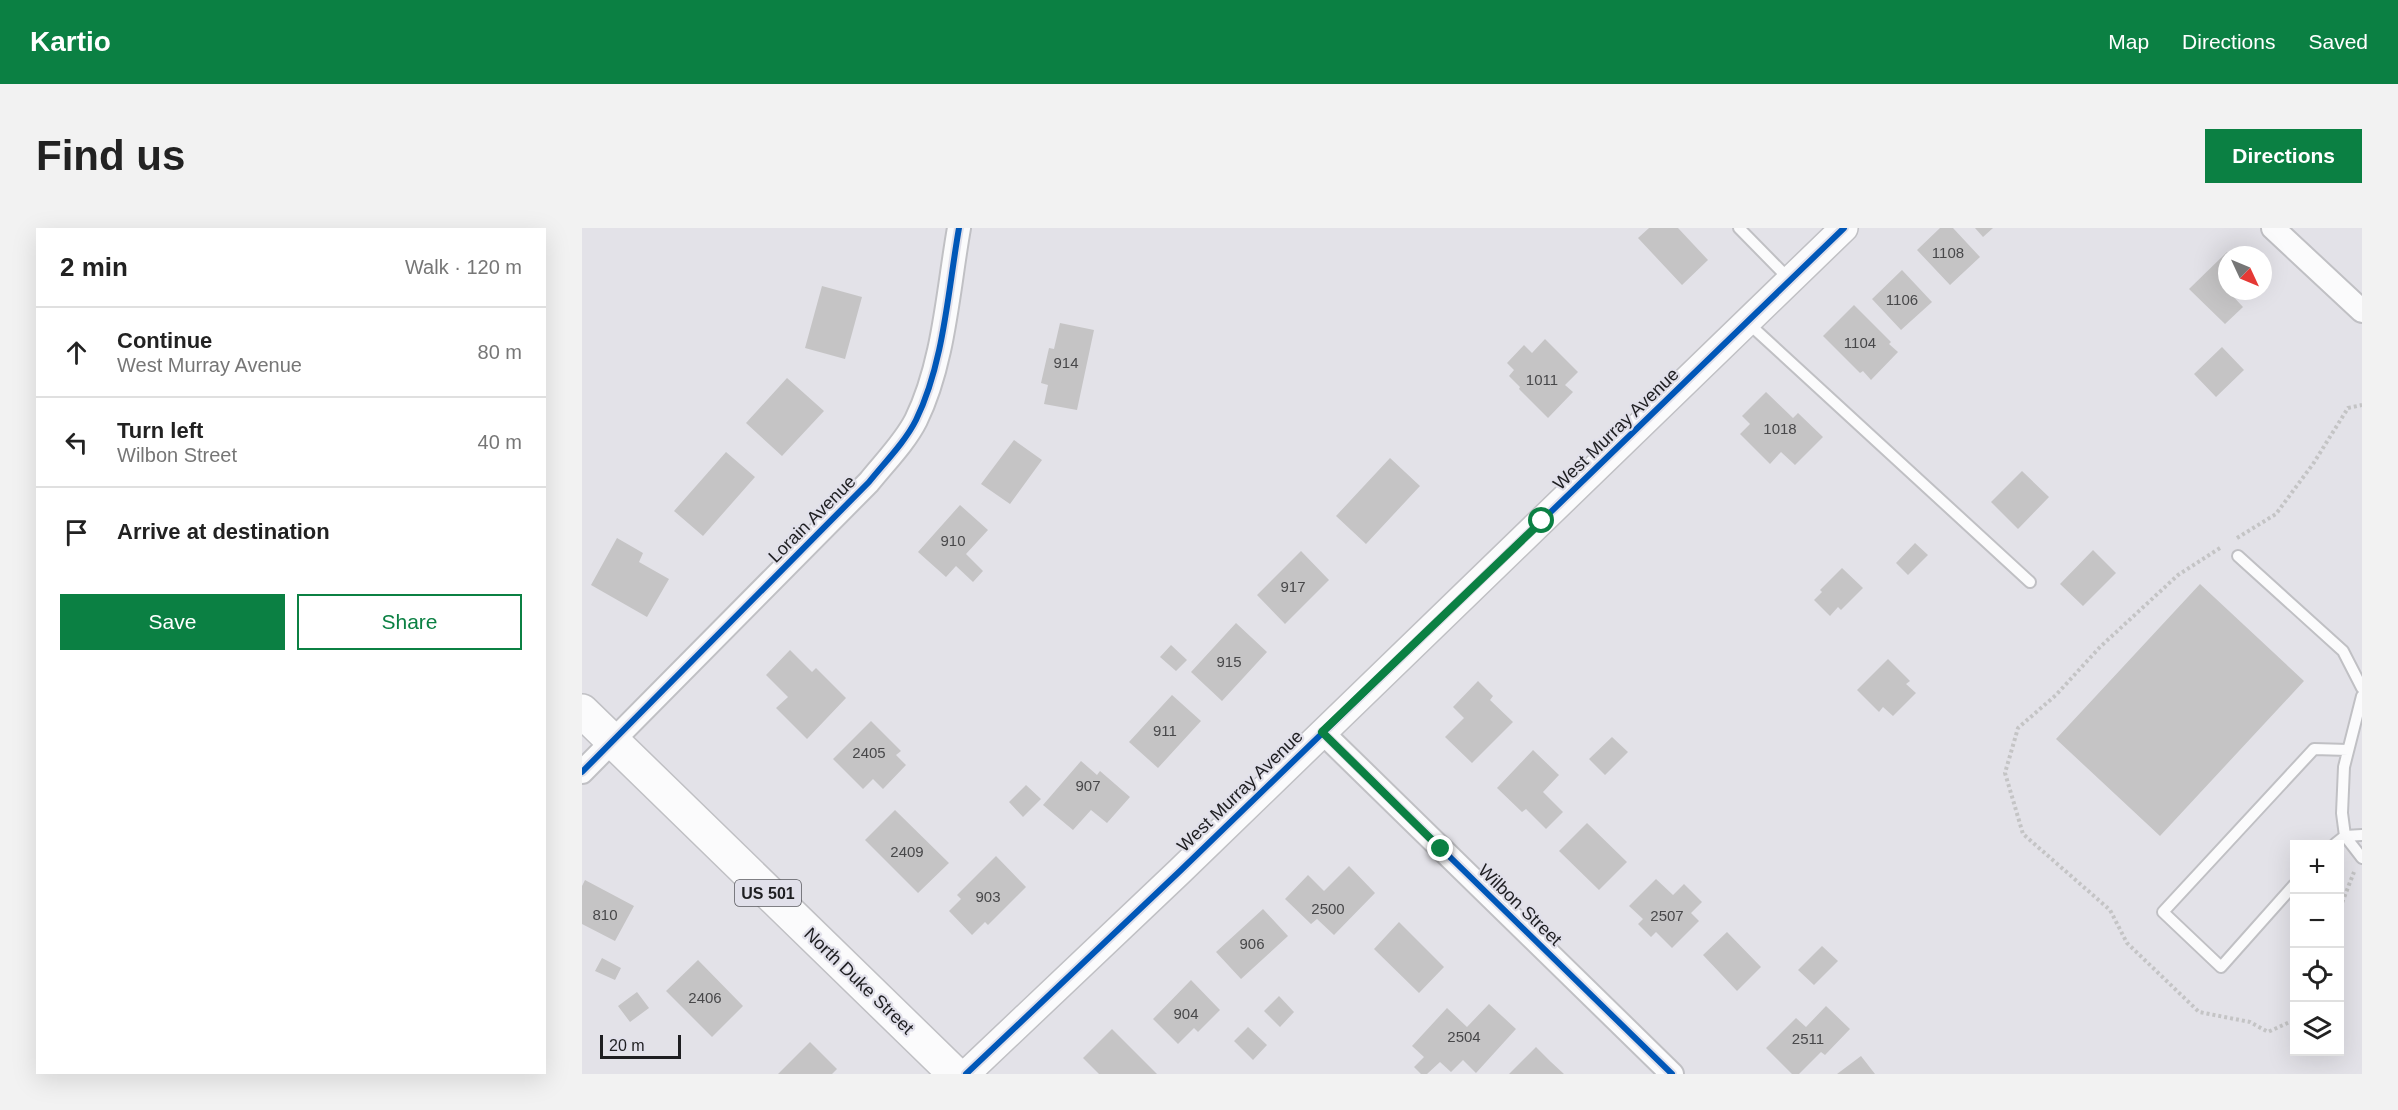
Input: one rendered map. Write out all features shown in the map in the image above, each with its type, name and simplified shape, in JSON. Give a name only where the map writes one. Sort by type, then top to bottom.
[{"type":"highway","name":"North Duke Street","points":[[582,711],[955,1074]]},
{"type":"street","name":"Lorain Avenue","points":[[582,772],[870,482],[903,440],[915,421],[927,394],[936,362],[959,228]]},
{"type":"street","name":"West Murray Avenue","points":[[966,1074],[1844,228]]},
{"type":"street","points":[[2273,228],[2360,307]]},
{"type":"street","name":"Wilbon Street","points":[[1322,732],[1672,1074]]},
{"type":"lane","points":[[1739,228],[1790,280]]},
{"type":"lane","points":[[1747,322],[2030,582]]},
{"type":"lane","points":[[2238,556],[2343,651],[2362,688]]},
{"type":"lane","points":[[2362,696],[2344,767],[2342,813],[2345,836],[2362,858]]},
{"type":"lane","points":[[2290,891],[2221,967],[2163,912],[2314,749],[2348,750]]},
{"type":"lane","points":[[2340,840],[2345,836],[2362,835]]},
{"type":"path","points":[[2231,542],[2276,514],[2313,464],[2348,408],[2362,405]]},
{"type":"path","points":[[2222,547],[2178,575],[2100,647],[2056,694],[2018,728],[2005,773],[2023,834],[2110,910],[2127,943],[2199,1012],[2250,1022],[2268,1032],[2290,1022]]},
{"type":"path","points":[[2344,898],[2355,870]]},
{"type":"building","points":[[1649,228],[1678,228],[1708,260],[1682,285],[1638,238]]},
{"type":"building","points":[[1940,228],[1953,228],[1980,257],[1950,285],[1917,250]]},
{"type":"building","points":[[1975,228],[1993,228],[1983,237]]},
{"type":"building","points":[[2218,261],[2218,300],[2236,300],[2243,307],[2225,324],[2189,289]]},
{"type":"building","points":[[1902,270],[1932,302],[1901,330],[1872,299]]},
{"type":"building","points":[[822,286],[862,297],[845,359],[805,348]]},
{"type":"building","points":[[1854,305],[1898,352],[1871,380],[1863,371],[1860,373],[1823,336]]},
{"type":"building","points":[[1060,323],[1094,330],[1077,410],[1044,404],[1048,385],[1041,383],[1049,348],[1054,349]]},
{"type":"building","points":[[1545,339],[1578,372],[1565,385],[1573,392],[1548,418],[1509,376],[1514,370],[1507,363],[1524,345],[1532,353]]},
{"type":"building","points":[[2222,347],[2244,370],[2216,397],[2194,374]]},
{"type":"building","points":[[787,378],[824,411],[782,456],[746,423]]},
{"type":"building","points":[[1766,392],[1793,418],[1798,413],[1823,437],[1795,465],[1781,452],[1770,464],[1740,434],[1750,424],[1742,416]]},
{"type":"building","points":[[1014,440],[1042,460],[1010,504],[981,484]]},
{"type":"building","points":[[726,452],[755,477],[703,536],[674,511]]},
{"type":"building","points":[[1390,458],[1420,486],[1366,544],[1336,516]]},
{"type":"building","points":[[2022,471],[2049,497],[2018,529],[1991,502]]},
{"type":"building","points":[[960,505],[988,530],[966,554],[983,571],[973,582],[956,566],[946,577],[918,552]]},
{"type":"building","points":[[617,538],[643,553],[639,562],[669,579],[647,617],[591,585]]},
{"type":"building","points":[[1915,543],[1928,555],[1908,575],[1896,563]]},
{"type":"building","points":[[2093,550],[2116,573],[2083,606],[2060,584]]},
{"type":"building","points":[[1301,551],[1329,580],[1285,624],[1257,595]]},
{"type":"building","points":[[1842,568],[1863,588],[1841,610],[1838,607],[1830,616],[1814,600],[1822,592],[1820,590]]},
{"type":"building","points":[[2200,584],[2304,681],[2160,836],[2056,739]]},
{"type":"building","points":[[1236,623],[1267,652],[1222,701],[1191,672]]},
{"type":"building","points":[[1171,645],[1187,660],[1176,671],[1160,657]]},
{"type":"building","points":[[790,650],[812,672],[816,668],[846,698],[807,739],[776,708],[788,697],[766,675]]},
{"type":"building","points":[[1888,659],[1910,681],[1906,684],[1916,693],[1893,716],[1883,707],[1879,712],[1857,690]]},
{"type":"building","points":[[1478,681],[1493,696],[1490,700],[1513,722],[1472,763],[1445,737],[1464,718],[1453,707]]},
{"type":"building","points":[[1172,695],[1201,721],[1158,768],[1129,742]]},
{"type":"building","points":[[871,721],[901,751],[896,755],[906,765],[883,789],[873,779],[863,789],[833,759]]},
{"type":"building","points":[[1612,737],[1628,752],[1605,775],[1589,759]]},
{"type":"building","points":[[1533,750],[1559,775],[1543,792],[1563,812],[1546,829],[1526,809],[1522,812],[1497,788]]},
{"type":"building","points":[[1081,761],[1097,775],[1100,771],[1130,797],[1107,823],[1091,810],[1073,830],[1043,805]]},
{"type":"building","points":[[1026,785],[1041,799],[1023,817],[1009,802]]},
{"type":"building","points":[[895,810],[949,863],[918,893],[865,840]]},
{"type":"building","points":[[1587,823],[1627,862],[1599,890],[1559,851]]},
{"type":"building","points":[[996,856],[1026,887],[988,925],[985,922],[972,935],[949,911],[961,899],[957,895]]},
{"type":"building","points":[[1349,866],[1375,893],[1334,935],[1317,919],[1311,924],[1285,899],[1308,875],[1324,891]]},
{"type":"building","points":[[1656,879],[1673,895],[1684,884],[1702,902],[1691,913],[1699,921],[1672,948],[1656,932],[1651,937],[1638,924],[1643,919],[1629,906]]},
{"type":"building","points":[[585,880],[634,906],[615,941],[582,924],[582,886]]},
{"type":"building","points":[[1263,909],[1288,936],[1241,979],[1216,952]]},
{"type":"building","points":[[1399,922],[1444,967],[1419,993],[1374,949]]},
{"type":"building","points":[[1727,932],[1761,967],[1737,991],[1703,955]]},
{"type":"building","points":[[1822,946],[1838,961],[1814,985],[1798,970]]},
{"type":"building","points":[[602,958],[621,968],[615,980],[595,971]]},
{"type":"building","points":[[698,960],[743,1006],[712,1037],[666,991]]},
{"type":"building","points":[[1191,980],[1220,1010],[1198,1032],[1194,1028],[1178,1044],[1153,1019]]},
{"type":"building","points":[[637,992],[649,1008],[630,1022],[618,1006]]},
{"type":"building","points":[[1279,996],[1294,1012],[1280,1027],[1264,1011]]},
{"type":"building","points":[[1489,1004],[1516,1029],[1476,1073],[1463,1060],[1451,1072],[1440,1062],[1427,1074],[1421,1074],[1414,1067],[1424,1057],[1412,1046],[1447,1008],[1467,1027]]},
{"type":"building","points":[[1826,1006],[1850,1029],[1825,1055],[1821,1052],[1799,1074],[1792,1074],[1766,1048],[1796,1018],[1806,1027]]},
{"type":"building","points":[[1248,1027],[1267,1045],[1253,1060],[1234,1041]]},
{"type":"building","points":[[1112,1029],[1157,1074],[1099,1074],[1083,1058]]},
{"type":"building","points":[[810,1042],[837,1069],[832,1074],[778,1074]]},
{"type":"building","points":[[1536,1047],[1551,1062],[1564,1074],[1509,1074]]},
{"type":"building","points":[[1861,1056],[1875,1074],[1837,1074]]},
{"type":"cycle path","points":[[582,772],[869,482],[906,436],[916,420],[933,375],[944,326],[959,228]]},
{"type":"cycle path","points":[[966,1074],[1180,871],[1844,228]]},
{"type":"cycle path","points":[[1322,732],[1672,1074]]},
{"type":"route","points":[[1441,849],[1322,732],[1542,521]]}]
